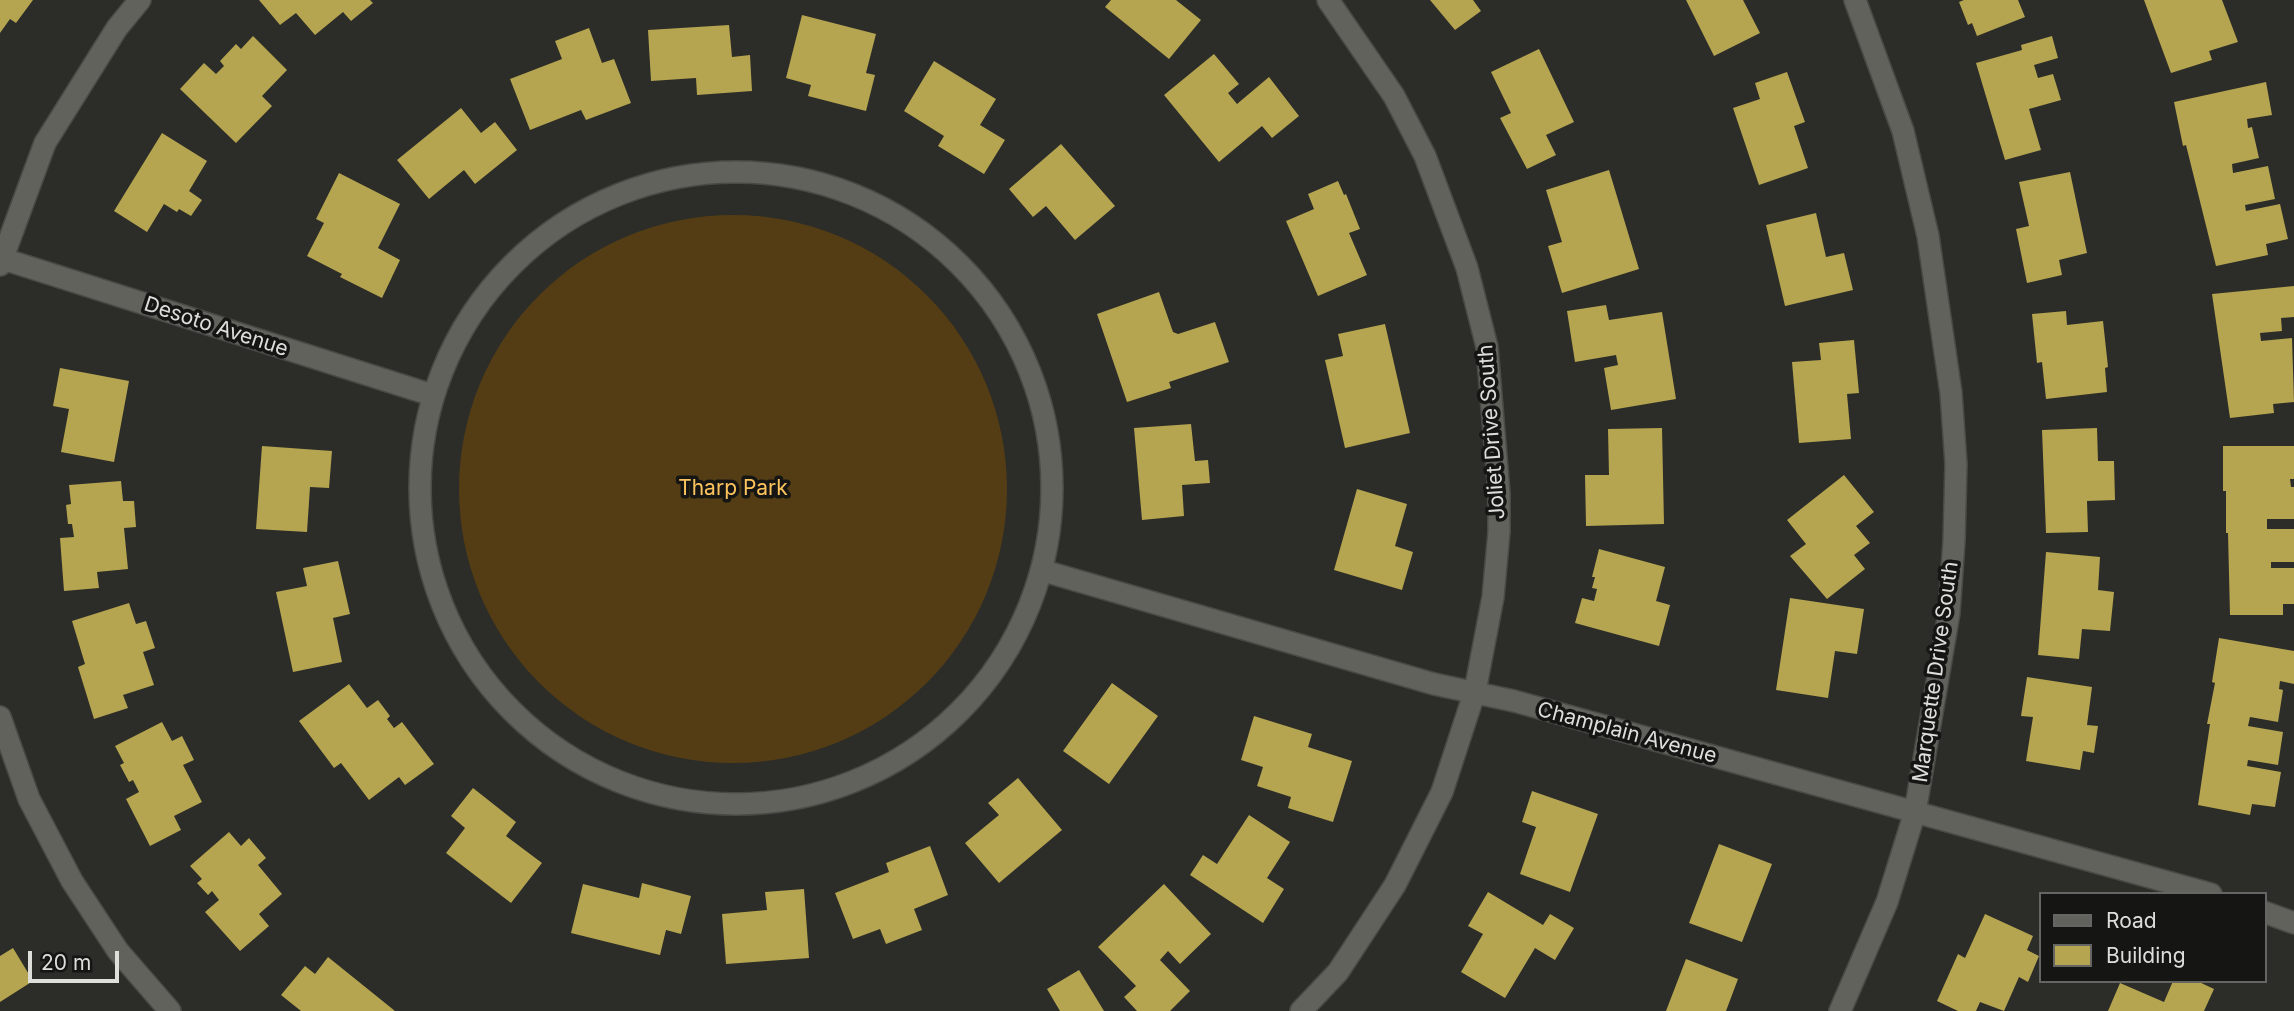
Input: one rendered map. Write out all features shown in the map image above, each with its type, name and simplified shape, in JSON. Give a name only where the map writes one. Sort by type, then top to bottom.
[{"type":"street","points":[[1,261],[45,143],[117,28],[140,0]]},
{"type":"street","name":"Joliet Drive South","points":[[1301,1011],[1338,972],[1395,885],[1442,792],[1475,691],[1493,597],[1499,532],[1499,493],[1488,347],[1467,268],[1426,156],[1394,96],[1328,0]]},
{"type":"street","name":"Marquette Drive South","points":[[1840,1011],[1887,901],[1915,812],[1949,613],[1956,464],[1951,393],[1928,236],[1906,145],[1881,67],[1855,0]]},
{"type":"street","points":[[713,170],[808,178],[905,218],[959,261],[1007,321],[1045,411],[1054,504],[1044,571],[998,671],[922,747],[853,785],[765,805],[684,802],[624,786],[567,757],[525,726],[489,687],[437,594],[419,514],[420,454],[432,395],[455,339],[489,288],[550,230],[628,188],[713,170]]},
{"type":"street","name":"Desoto Avenue","points":[[1,261],[432,395]]},
{"type":"street","name":"Champlain Avenue","points":[[1044,571],[1434,684],[1475,691],[2204,892]]},
{"type":"street","points":[[0,717],[29,799],[72,881],[118,951],[170,1011]]},
{"type":"street","points":[[2266,913],[2294,923]]},
{"type":"green space","name":"Tharp Park","points":[[733,215],[786,221],[838,236],[885,261],[927,295],[961,337],[986,384],[1001,436],[1007,489],[1001,542],[986,594],[961,641],[927,683],[885,717],[838,742],[786,757],[733,763],[680,757],[628,742],[581,717],[539,683],[505,641],[480,594],[465,542],[459,489],[465,436],[480,384],[505,337],[539,295],[581,261],[628,236],[680,221]]},
{"type":"building","points":[[0,0],[33,0],[16,23],[10,19],[0,33]]},
{"type":"building","points":[[259,0],[370,0],[373,3],[351,21],[343,12],[315,35],[296,13],[280,25]]},
{"type":"building","points":[[1111,0],[1176,0],[1201,20],[1169,59],[1105,7]]},
{"type":"building","points":[[1430,0],[1473,0],[1481,11],[1455,30]]},
{"type":"building","points":[[1686,0],[1743,0],[1760,33],[1714,56]]},
{"type":"building","points":[[2018,0],[2025,17],[1977,36],[1972,23],[1968,25],[1959,2]]},
{"type":"building","points":[[2144,0],[2222,0],[2238,42],[2209,51],[2212,60],[2171,73]]},
{"type":"building","points":[[802,15],[876,34],[866,73],[875,75],[866,111],[808,96],[811,85],[786,78]]},
{"type":"building","points":[[729,25],[732,57],[750,55],[752,91],[697,95],[696,78],[651,81],[648,30]]},
{"type":"building","points":[[589,28],[602,63],[614,59],[631,103],[586,120],[581,110],[530,130],[510,79],[562,59],[555,41]]},
{"type":"building","points":[[253,36],[287,70],[262,96],[272,106],[236,143],[180,89],[204,63],[216,74],[224,66],[220,61],[236,44],[241,49]]},
{"type":"building","points":[[2052,36],[2058,58],[2034,65],[2038,78],[2053,74],[2061,100],[2029,109],[2041,150],[2005,160],[1976,63],[2022,50],[2021,45]]},
{"type":"building","points":[[1539,49],[1574,122],[1546,135],[1556,155],[1527,169],[1500,118],[1511,113],[1491,72]]},
{"type":"building","points":[[1214,54],[1239,84],[1228,93],[1237,104],[1269,77],[1299,116],[1272,138],[1262,126],[1219,162],[1164,95]]},
{"type":"building","points":[[934,61],[996,99],[980,125],[1005,140],[984,174],[938,146],[944,136],[904,111]]},
{"type":"building","points":[[1787,72],[1805,122],[1794,126],[1808,168],[1759,185],[1733,108],[1760,99],[1755,83]]},
{"type":"building","points":[[2266,82],[2272,115],[2247,119],[2248,128],[2252,127],[2259,158],[2232,164],[2233,173],[2268,166],[2275,199],[2245,205],[2246,211],[2280,204],[2288,239],[2266,244],[2268,255],[2216,266],[2186,145],[2183,146],[2174,102]]},
{"type":"building","points":[[461,108],[481,133],[495,122],[517,150],[475,184],[464,170],[429,199],[397,160]]},
{"type":"building","points":[[162,133],[207,161],[189,191],[202,200],[191,216],[164,204],[147,232],[114,211]]},
{"type":"building","points":[[1061,144],[1115,206],[1075,240],[1046,206],[1033,217],[1009,189]]},
{"type":"building","points":[[1609,170],[1639,269],[1562,293],[1548,246],[1562,242],[1546,190]]},
{"type":"building","points":[[2070,172],[2087,253],[2059,260],[2062,275],[2027,283],[2016,229],[2029,226],[2019,182]]},
{"type":"building","points":[[339,173],[400,204],[378,248],[400,260],[382,298],[340,277],[342,274],[307,256],[324,223],[316,219]]},
{"type":"building","points":[[1338,181],[1360,229],[1349,233],[1367,275],[1318,296],[1286,221],[1314,209],[1308,194]]},
{"type":"building","points":[[1816,213],[1826,257],[1844,253],[1853,290],[1785,306],[1766,225]]},
{"type":"building","points":[[2294,286],[2294,317],[2281,318],[2282,331],[2260,333],[2261,341],[2292,338],[2294,402],[2273,404],[2274,413],[2230,418],[2212,294]]},
{"type":"building","points":[[1159,292],[1173,332],[1178,334],[1215,322],[1229,362],[1169,382],[1171,388],[1127,402],[1097,314]]},
{"type":"building","points":[[1606,305],[1609,320],[1662,312],[1676,399],[1611,410],[1604,368],[1618,365],[1616,355],[1575,362],[1567,311]]},
{"type":"building","points":[[2066,311],[2067,325],[2103,321],[2108,367],[2105,368],[2107,392],[2046,399],[2042,362],[2037,363],[2032,314]]},
{"type":"building","points":[[1385,324],[1410,433],[1345,448],[1325,360],[1343,356],[1338,334]]},
{"type":"building","points":[[1854,340],[1859,393],[1847,394],[1851,439],[1799,443],[1792,362],[1821,360],[1819,343]]},
{"type":"building","points":[[60,368],[129,381],[114,462],[61,452],[69,409],[53,406]]},
{"type":"building","points":[[1191,424],[1195,461],[1208,460],[1210,483],[1182,485],[1184,516],[1142,520],[1134,428]]},
{"type":"building","points":[[1662,428],[1664,524],[1586,526],[1585,475],[1609,475],[1608,429]]},
{"type":"building","points":[[2097,428],[2098,461],[2114,461],[2115,500],[2087,501],[2088,532],[2046,533],[2042,430]]},
{"type":"building","points":[[262,446],[332,451],[329,488],[310,487],[307,532],[256,529]]},
{"type":"building","points":[[2223,446],[2294,446],[2294,479],[2290,479],[2291,487],[2294,487],[2294,519],[2267,519],[2267,529],[2294,529],[2294,562],[2271,562],[2271,568],[2294,568],[2294,604],[2283,604],[2283,615],[2230,615]]},
{"type":"building","points":[[1844,475],[1874,512],[1856,526],[1870,543],[1854,555],[1865,569],[1827,599],[1790,556],[1806,544],[1787,520]]},
{"type":"building","points":[[121,481],[123,501],[134,501],[136,527],[124,528],[128,569],[97,572],[99,588],[64,591],[60,538],[74,537],[72,524],[68,524],[66,505],[71,504],[69,485]]},
{"type":"building","points":[[1357,489],[1407,504],[1395,546],[1413,552],[1402,590],[1334,570]]},
{"type":"building","points":[[1599,549],[1665,567],[1656,601],[1670,605],[1659,646],[1575,623],[1582,598],[1594,601],[1597,589],[1592,588],[1595,577],[1592,577]]},
{"type":"building","points":[[2046,552],[2100,557],[2098,590],[2114,592],[2110,631],[2082,629],[2079,659],[2038,655]]},
{"type":"building","points":[[338,561],[350,614],[333,618],[342,662],[293,672],[276,592],[307,586],[303,568]]},
{"type":"building","points":[[1790,598],[1864,609],[1857,654],[1835,651],[1828,698],[1776,690]]},
{"type":"building","points":[[129,603],[136,624],[146,621],[155,648],[143,652],[154,685],[123,695],[128,708],[94,719],[78,667],[85,664],[72,621]]},
{"type":"building","points":[[2219,638],[2294,651],[2294,684],[2280,681],[2279,689],[2283,690],[2278,722],[2250,717],[2248,726],[2283,732],[2278,765],[2248,760],[2247,766],[2281,772],[2275,807],[2252,804],[2250,815],[2198,805]]},
{"type":"building","points":[[2027,677],[2092,687],[2087,725],[2098,726],[2094,753],[2083,751],[2080,770],[2026,761],[2033,717],[2021,716]]},
{"type":"building","points":[[1112,683],[1158,716],[1109,784],[1063,751]]},
{"type":"building","points":[[349,684],[367,708],[378,700],[390,716],[387,719],[394,728],[402,722],[434,764],[405,785],[399,777],[369,800],[341,763],[334,768],[299,721]]},
{"type":"building","points":[[1254,716],[1312,734],[1308,747],[1352,761],[1333,822],[1288,808],[1291,797],[1257,786],[1263,767],[1241,760]]},
{"type":"building","points":[[162,722],[172,741],[182,736],[194,760],[183,765],[202,802],[174,816],[181,830],[150,846],[126,799],[139,792],[133,780],[129,782],[120,765],[124,763],[115,746]]},
{"type":"building","points":[[1018,778],[1062,830],[999,883],[965,843],[999,815],[988,803]]},
{"type":"building","points":[[473,788],[516,822],[506,836],[542,863],[511,903],[446,853],[465,828],[451,816]]},
{"type":"building","points":[[1532,791],[1598,814],[1570,892],[1520,874],[1536,827],[1522,822]]},
{"type":"building","points":[[1249,815],[1290,842],[1267,878],[1284,889],[1263,923],[1190,875],[1203,855],[1217,864]]},
{"type":"building","points":[[229,832],[241,846],[249,838],[266,858],[258,865],[282,894],[259,914],[269,926],[240,951],[205,912],[219,900],[212,891],[208,895],[197,883],[202,879],[190,866]]},
{"type":"building","points":[[1719,844],[1772,864],[1742,942],[1689,923]]},
{"type":"building","points":[[930,846],[948,895],[914,909],[922,930],[886,944],[880,929],[853,939],[835,893],[889,872],[886,863]]},
{"type":"building","points":[[642,883],[691,896],[681,934],[666,930],[660,955],[571,933],[583,884],[639,898]]},
{"type":"building","points":[[1164,884],[1211,934],[1180,964],[1168,951],[1160,960],[1190,991],[1170,1011],[1137,1011],[1124,997],[1136,986],[1098,947]]},
{"type":"building","points":[[804,889],[809,958],[726,964],[722,914],[767,910],[765,892]]},
{"type":"building","points":[[1488,892],[1543,925],[1550,914],[1574,928],[1555,960],[1535,948],[1505,998],[1461,972],[1483,934],[1468,926]]},
{"type":"building","points":[[1985,914],[2033,936],[2027,950],[2038,956],[2028,982],[2019,977],[2004,1011],[1980,1002],[1976,1011],[1958,1011],[1937,1001],[1958,954],[1965,958]]},
{"type":"building","points":[[13,948],[33,981],[0,1002],[0,956]]},
{"type":"building","points":[[328,957],[395,1011],[301,1011],[281,995],[305,966],[315,974]]},
{"type":"building","points":[[1686,959],[1738,979],[1726,1011],[1666,1011]]},
{"type":"building","points":[[1079,970],[1104,1011],[1060,1011],[1047,989]]},
{"type":"building","points":[[2120,983],[2164,1002],[2172,983],[2201,983],[2214,989],[2204,1011],[2108,1011]]}]
